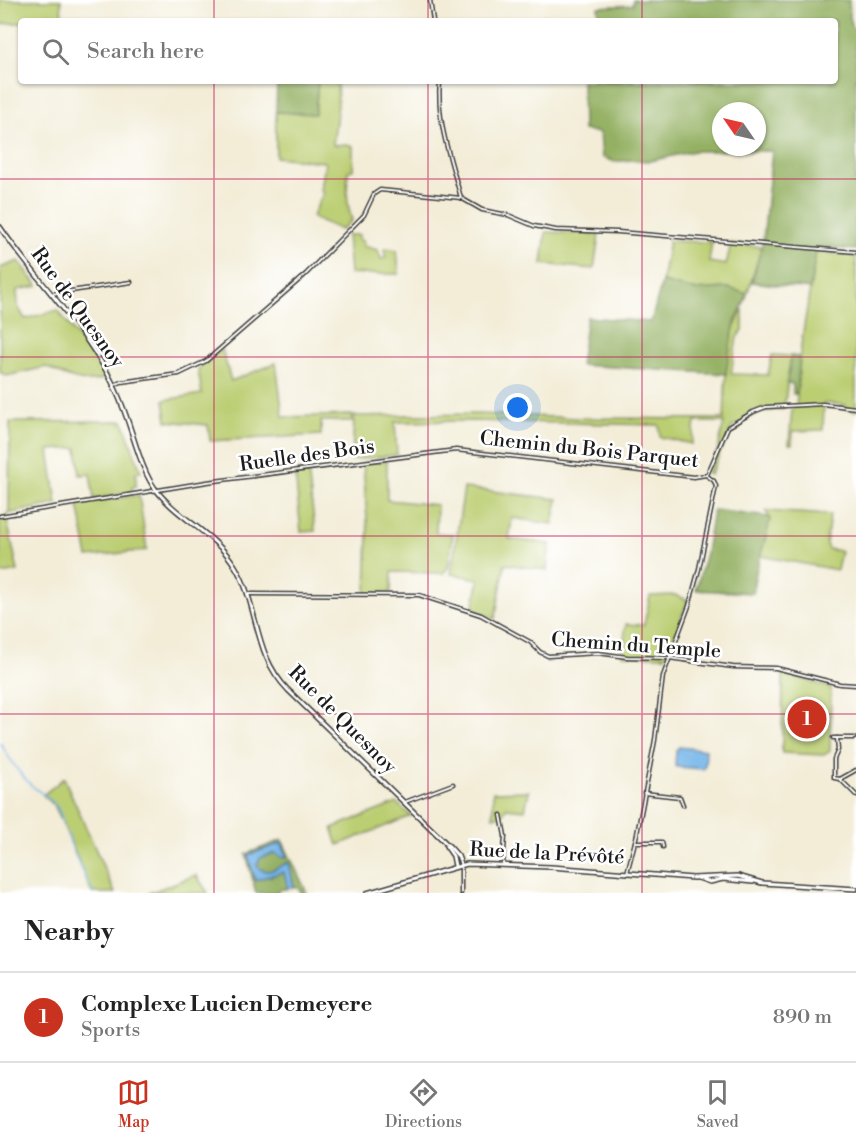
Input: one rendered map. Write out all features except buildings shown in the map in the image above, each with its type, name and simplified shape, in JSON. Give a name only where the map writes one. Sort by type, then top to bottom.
[{"type":"street","points":[[430,0],[433,18]]},
{"type":"street","points":[[440,84],[441,120],[461,198]]},
{"type":"street","points":[[114,385],[179,374],[200,365],[296,283],[366,212],[378,191],[396,190],[461,198],[482,210],[508,215],[534,226],[556,230],[618,232],[856,252]]},
{"type":"street","name":"Rue de Quesnoy","points":[[0,227],[93,350],[114,385],[145,473],[156,490],[228,556],[240,575],[263,651],[273,672],[285,687],[456,853],[461,864]]},
{"type":"street","points":[[51,294],[131,282]]},
{"type":"street","name":"Chemin du Bois Parquet","points":[[462,450],[698,477],[706,475],[727,428],[735,421],[758,410],[766,407],[823,404],[856,408]]},
{"type":"street","name":"Ruelle des Bois","points":[[0,516],[156,490],[369,460],[462,450]]},
{"type":"street","points":[[627,873],[657,726],[663,676],[690,601],[707,535],[716,486],[714,481],[706,475]]},
{"type":"street","name":"Chemin du Temple","points":[[247,594],[419,595],[478,613],[530,642],[548,656],[595,653],[669,658],[734,667],[783,668],[840,684],[856,685]]},
{"type":"street","points":[[854,738],[835,738],[837,751],[834,759],[834,778],[840,778],[856,770]]},
{"type":"street","points":[[840,778],[856,795]]},
{"type":"street","points":[[404,803],[453,784]]},
{"type":"street","points":[[644,793],[680,797],[683,805]]},
{"type":"street","points":[[501,815],[505,836],[503,865]]},
{"type":"street","name":"Rue de Quesnoy","points":[[436,834],[452,854],[455,866]]},
{"type":"street","points":[[635,842],[662,842],[663,847]]},
{"type":"street","points":[[460,893],[461,864]]},
{"type":"street","name":"Rue de la Prévôté","points":[[367,893],[461,864],[627,873],[693,878],[710,882],[723,879],[856,889]]},
{"type":"street","points":[[384,888],[386,893]]},
{"type":"street","points":[[836,888],[836,893]]},
{"type":"green space","points":[[0,0],[61,0],[62,18],[18,18],[18,23],[0,24]]},
{"type":"green space","points":[[633,0],[849,0],[851,26],[856,30],[856,250],[817,247],[810,289],[752,282],[763,241],[772,151],[766,151],[766,102],[712,102],[712,151],[694,151],[650,161],[615,162],[602,157],[600,133],[583,130],[582,84],[838,84],[838,18],[600,18],[598,7],[632,5]]},
{"type":"green space","points":[[277,84],[318,84],[315,114],[276,112]]},
{"type":"green space","points":[[318,84],[337,84],[338,105],[333,145],[353,146],[353,170],[348,171],[347,190],[352,220],[341,230],[312,217],[324,192],[321,190],[325,162],[276,157],[276,112],[315,113]]},
{"type":"green space","points":[[546,232],[599,234],[594,269],[542,264]]},
{"type":"green space","points":[[347,235],[359,235],[363,246],[378,250],[381,259],[386,258],[384,250],[386,248],[397,250],[399,274],[350,274]]},
{"type":"green space","points":[[669,241],[712,242],[709,262],[726,265],[731,243],[762,247],[747,294],[728,288],[695,290],[662,282]]},
{"type":"green space","points":[[816,252],[856,256],[856,411],[845,409],[845,405],[824,403],[823,430],[793,431],[792,444],[789,444],[792,409],[796,408],[801,345]]},
{"type":"green space","points":[[19,261],[38,286],[17,290],[18,307],[25,319],[58,310],[107,377],[84,381],[46,367],[6,376],[0,372],[0,268]]},
{"type":"green space","points":[[662,282],[695,290],[728,288],[747,294],[734,327],[726,374],[580,365],[587,317],[651,322]]},
{"type":"green space","points":[[743,310],[743,330],[737,337],[731,374],[768,375],[772,355],[791,356],[784,409],[760,412],[732,427],[710,475],[707,473],[718,449],[724,422],[695,422],[692,444],[660,437],[659,425],[472,421],[395,422],[397,455],[352,460],[354,416],[478,414],[578,418],[724,419],[729,348],[732,334]]},
{"type":"green space","points":[[222,349],[231,381],[276,363],[283,417],[352,415],[352,421],[321,421],[321,435],[210,441],[208,425],[167,421],[164,400],[202,394],[198,369]]},
{"type":"green space","points":[[791,356],[800,357],[797,394],[793,394],[793,384],[787,383]]},
{"type":"green space","points":[[123,421],[141,472],[136,473],[136,486],[132,487],[132,492],[94,499],[90,474],[80,475],[77,448],[49,450],[57,504],[7,514],[9,511],[10,422]]},
{"type":"green space","points":[[387,461],[387,500],[437,505],[436,533],[453,534],[448,568],[443,573],[392,572],[391,592],[366,594],[368,533],[363,463]]},
{"type":"green space","points":[[308,470],[315,531],[301,532],[295,472]]},
{"type":"green space","points":[[464,488],[558,499],[553,524],[512,518],[509,539],[550,544],[547,570],[505,564],[495,619],[473,609],[479,579],[451,574]]},
{"type":"green space","points":[[139,495],[147,550],[88,557],[78,504]]},
{"type":"green space","points":[[713,510],[770,519],[753,593],[696,590],[706,553]]},
{"type":"green space","points":[[766,511],[830,515],[826,544],[828,549],[841,551],[837,570],[760,556],[770,519]]},
{"type":"green space","points":[[6,516],[18,571],[0,574],[0,517]]},
{"type":"green space","points":[[675,595],[688,600],[669,651],[665,656],[622,655],[626,624],[644,625],[650,596]]},
{"type":"green space","points":[[783,673],[831,688],[830,751],[824,755],[782,753]]},
{"type":"green space","points":[[64,778],[115,893],[92,893],[54,805],[43,795]]},
{"type":"green space","points":[[529,791],[525,810],[506,808],[502,815],[493,817],[493,792]]},
{"type":"green space","points":[[397,803],[411,816],[338,845],[332,828]]},
{"type":"green space","points":[[282,840],[307,893],[302,893],[297,887],[278,890],[278,893],[256,893],[246,854]]},
{"type":"green space","points":[[196,875],[208,893],[149,893]]},
{"type":"water","points":[[679,747],[706,750],[703,769],[677,767],[675,765],[676,751]]},
{"type":"water","points":[[282,843],[287,857],[283,858],[274,853],[260,858],[257,866],[269,871],[289,862],[294,888],[288,889],[284,872],[255,880],[248,855]]},
{"type":"waterway","points":[[0,742],[23,776],[58,808],[75,855],[93,893]]},
{"type":"place","name":"Complexe Lucien Demeyere","points":[[807,719]]}]
